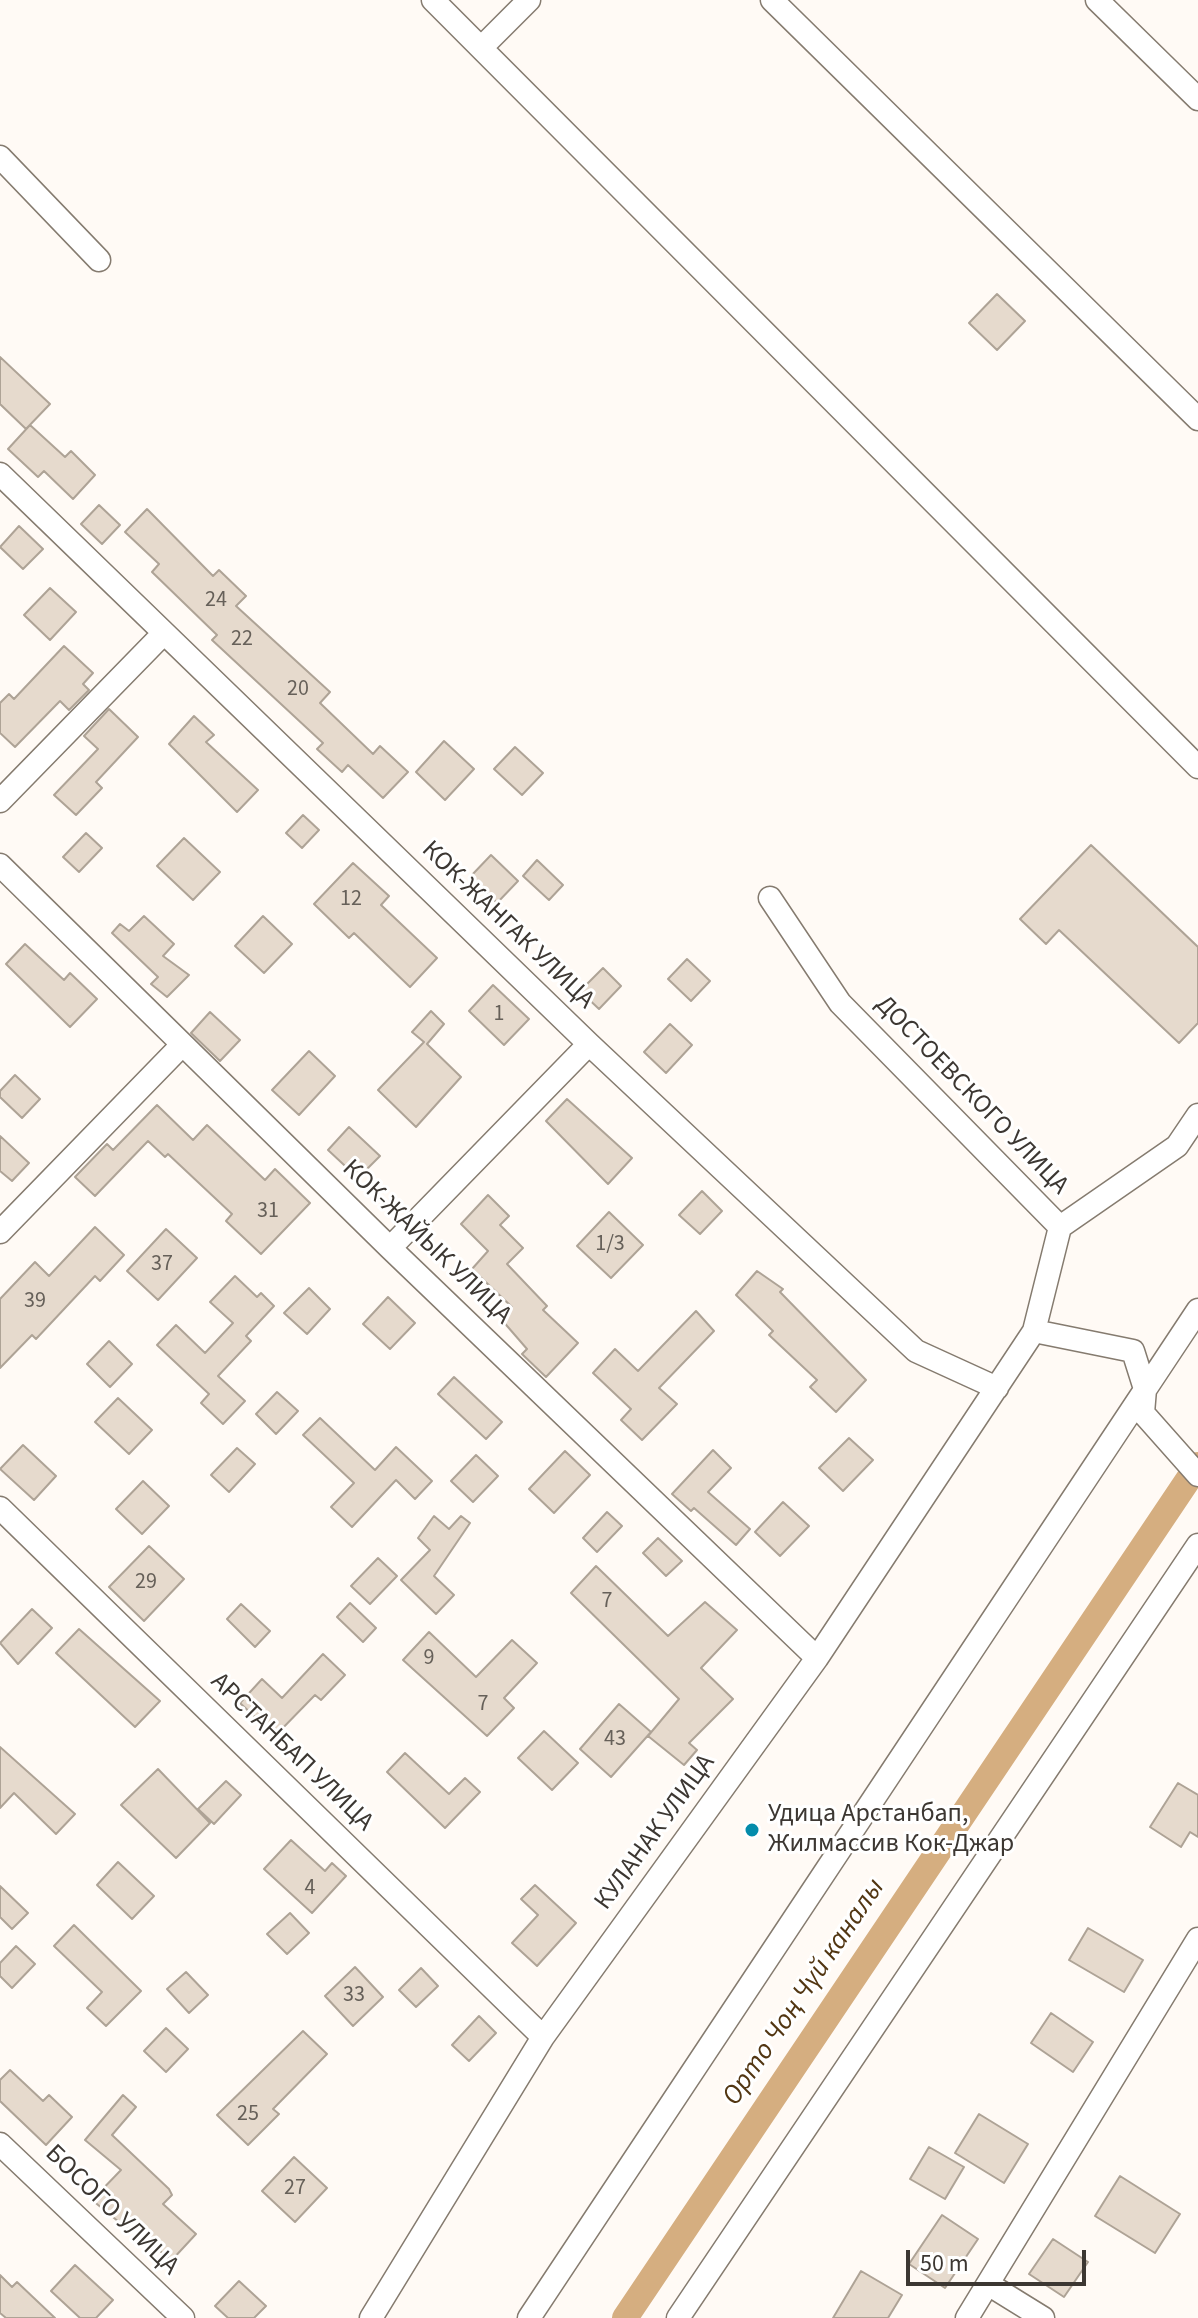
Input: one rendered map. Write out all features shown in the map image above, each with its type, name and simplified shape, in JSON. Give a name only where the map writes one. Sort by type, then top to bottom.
[{"type":"street","points":[[433,0],[1198,767]]},
{"type":"street","points":[[481,48],[529,0]]},
{"type":"street","points":[[772,0],[1198,419]]},
{"type":"street","points":[[1097,0],[1198,99]]},
{"type":"street","points":[[0,157],[99,260]]},
{"type":"street","name":"КОК-ЖАНГАК УЛИЦА","points":[[0,474],[589,1044],[916,1351],[997,1388]]},
{"type":"street","points":[[0,801],[164,633]]},
{"type":"street","name":"КОК-ЖАЙЫК УЛИЦА","points":[[0,865],[390,1248],[817,1658]]},
{"type":"street","name":"ДОСТОЕВСКОГО УЛИЦА","points":[[770,898],[840,1003],[1060,1227],[1034,1331],[997,1388]]},
{"type":"street","points":[[390,1248],[589,1044]]},
{"type":"street","points":[[0,1232],[182,1045]]},
{"type":"street","points":[[1060,1227],[1177,1146],[1198,1115]]},
{"type":"street","points":[[529,2318],[1198,1310]]},
{"type":"street","points":[[1034,1331],[1133,1351],[1145,1389],[1143,1413],[1198,1475]]},
{"type":"street","name":"КУЛАНАК УЛИЦА","points":[[371,2318],[543,2037],[817,1658],[997,1388]]},
{"type":"street","name":"АРСТАНБАП УЛИЦА","points":[[0,1508],[543,2037]]},
{"type":"street","points":[[678,2318],[1198,1545]]},
{"type":"street","points":[[967,2318],[1198,1939]]},
{"type":"street","name":"БОСОГО УЛИЦА","points":[[0,2144],[183,2318]]},
{"type":"street","points":[[988,2284],[1043,2318]]},
{"type":"building","points":[[997,294],[1025,321],[997,350],[969,323]]},
{"type":"building","points":[[0,357],[50,404],[26,429],[0,404]]},
{"type":"building","points":[[30,425],[65,457],[71,451],[95,475],[73,499],[44,471],[38,477],[8,449]]},
{"type":"building","points":[[99,505],[120,525],[102,544],[81,524]]},
{"type":"building","points":[[147,509],[213,576],[219,570],[246,596],[236,606],[330,692],[320,703],[373,754],[380,746],[408,772],[383,798],[348,765],[342,772],[317,749],[323,743],[212,640],[217,635],[152,572],[159,564],[125,532]]},
{"type":"building","points":[[19,526],[43,549],[23,569],[0,547]]},
{"type":"building","points":[[50,588],[76,612],[50,640],[24,615]]},
{"type":"building","points":[[64,646],[93,673],[83,684],[89,690],[69,710],[60,701],[15,747],[0,733],[0,703],[9,694],[14,699]]},
{"type":"building","points":[[109,709],[138,737],[96,782],[102,788],[76,815],[54,795],[98,749],[84,736]]},
{"type":"building","points":[[194,716],[214,735],[206,742],[258,790],[237,812],[169,744]]},
{"type":"building","points":[[444,741],[474,769],[445,800],[416,772]]},
{"type":"building","points":[[515,747],[543,773],[522,795],[494,769]]},
{"type":"building","points":[[303,815],[319,830],[302,848],[286,833]]},
{"type":"building","points":[[86,833],[102,848],[79,872],[63,857]]},
{"type":"building","points":[[184,838],[220,872],[193,900],[157,866]]},
{"type":"building","points":[[1091,845],[1198,947],[1198,1023],[1179,1043],[1059,930],[1046,944],[1020,919]]},
{"type":"building","points":[[491,855],[518,881],[497,903],[470,877]]},
{"type":"building","points":[[537,860],[563,885],[549,900],[523,876]]},
{"type":"building","points":[[353,863],[389,896],[381,905],[437,958],[410,987],[354,933],[349,938],[314,904]]},
{"type":"building","points":[[144,916],[174,944],[163,956],[189,975],[167,997],[151,984],[158,977],[112,933],[120,924],[129,931]]},
{"type":"building","points":[[263,916],[292,944],[264,973],[235,946]]},
{"type":"building","points":[[25,944],[64,980],[70,973],[97,999],[70,1027],[6,964]]},
{"type":"building","points":[[687,959],[710,981],[691,1001],[668,979]]},
{"type":"building","points":[[603,968],[621,986],[599,1009],[580,991]]},
{"type":"building","points":[[493,985],[529,1019],[504,1045],[469,1011]]},
{"type":"building","points":[[431,1011],[444,1024],[427,1044],[461,1077],[416,1127],[378,1090],[424,1042],[412,1032]]},
{"type":"building","points":[[210,1012],[240,1040],[220,1061],[191,1033]]},
{"type":"building","points":[[670,1024],[692,1045],[666,1073],[644,1052]]},
{"type":"building","points":[[309,1051],[335,1076],[299,1115],[272,1090]]},
{"type":"building","points":[[15,1075],[40,1099],[22,1118],[0,1097],[0,1091]]},
{"type":"building","points":[[567,1099],[632,1158],[608,1184],[546,1121]]},
{"type":"building","points":[[157,1105],[193,1140],[207,1125],[265,1180],[275,1169],[310,1203],[261,1254],[226,1221],[232,1214],[168,1154],[165,1157],[148,1141],[95,1196],[75,1177],[107,1144],[113,1150]]},
{"type":"building","points":[[349,1127],[380,1156],[358,1178],[328,1150]]},
{"type":"building","points":[[0,1136],[29,1163],[12,1181],[0,1171]]},
{"type":"building","points":[[702,1191],[722,1211],[700,1234],[679,1215]]},
{"type":"building","points":[[488,1195],[509,1216],[500,1225],[523,1248],[507,1264],[547,1306],[543,1310],[578,1343],[546,1377],[522,1354],[527,1349],[501,1319],[512,1307],[472,1269],[488,1251],[461,1224]]},
{"type":"building","points":[[609,1212],[643,1245],[611,1278],[577,1246]]},
{"type":"building","points":[[95,1227],[124,1255],[100,1281],[95,1276],[36,1339],[32,1335],[0,1368],[0,1299],[35,1262],[49,1276]]},
{"type":"building","points":[[166,1229],[197,1258],[158,1300],[127,1271]]},
{"type":"building","points":[[757,1271],[783,1289],[780,1292],[866,1380],[836,1412],[810,1387],[817,1380],[769,1335],[773,1331],[736,1295]]},
{"type":"building","points":[[235,1276],[257,1297],[261,1293],[274,1306],[246,1336],[251,1341],[218,1376],[245,1401],[223,1424],[201,1403],[209,1394],[157,1345],[176,1325],[205,1353],[233,1323],[210,1302]]},
{"type":"building","points":[[309,1288],[330,1309],[307,1334],[284,1313]]},
{"type":"building","points":[[388,1297],[415,1323],[390,1349],[363,1324]]},
{"type":"building","points":[[696,1311],[714,1331],[659,1388],[677,1404],[642,1440],[621,1420],[631,1409],[593,1373],[615,1349],[638,1371]]},
{"type":"building","points":[[109,1341],[132,1364],[110,1387],[87,1364]]},
{"type":"building","points":[[454,1377],[502,1422],[486,1439],[438,1394]]},
{"type":"building","points":[[277,1392],[298,1411],[276,1434],[256,1414]]},
{"type":"building","points":[[118,1398],[152,1430],[129,1454],[95,1422]]},
{"type":"building","points":[[320,1418],[375,1470],[396,1447],[432,1481],[415,1499],[396,1480],[352,1527],[331,1507],[354,1483],[303,1435]]},
{"type":"building","points":[[849,1438],[873,1460],[843,1491],[819,1468]]},
{"type":"building","points":[[23,1445],[56,1476],[34,1500],[0,1469]]},
{"type":"building","points":[[237,1448],[255,1464],[229,1492],[211,1475]]},
{"type":"building","points":[[713,1450],[731,1468],[708,1492],[750,1529],[736,1545],[694,1508],[691,1511],[672,1494]]},
{"type":"building","points":[[565,1451],[590,1475],[554,1513],[529,1489]]},
{"type":"building","points":[[476,1455],[498,1476],[473,1502],[451,1481]]},
{"type":"building","points":[[143,1481],[169,1506],[142,1534],[116,1509]]},
{"type":"building","points":[[783,1502],[809,1526],[780,1556],[755,1532]]},
{"type":"building","points":[[607,1512],[622,1526],[597,1552],[583,1538]]},
{"type":"building","points":[[434,1516],[449,1529],[461,1516],[470,1523],[434,1576],[454,1595],[436,1614],[401,1580],[430,1550],[418,1538]]},
{"type":"building","points":[[658,1538],[682,1561],[666,1576],[643,1553]]},
{"type":"building","points":[[149,1546],[184,1579],[144,1621],[109,1587]]},
{"type":"building","points":[[378,1558],[397,1576],[370,1604],[351,1586]]},
{"type":"building","points":[[596,1566],[668,1636],[705,1602],[737,1630],[701,1668],[733,1699],[689,1743],[697,1750],[684,1765],[648,1736],[679,1699],[571,1593]]},
{"type":"building","points":[[350,1603],[376,1628],[363,1642],[337,1617]]},
{"type":"building","points":[[241,1604],[270,1631],[255,1647],[227,1619]]},
{"type":"building","points":[[32,1609],[52,1628],[18,1664],[0,1643]]},
{"type":"building","points":[[79,1629],[160,1701],[135,1727],[56,1653]]},
{"type":"building","points":[[429,1632],[476,1677],[512,1640],[537,1663],[504,1698],[514,1708],[487,1736],[403,1660]]},
{"type":"building","points":[[323,1654],[345,1675],[321,1700],[315,1695],[275,1736],[240,1703],[262,1679],[282,1698]]},
{"type":"building","points":[[619,1704],[651,1732],[611,1777],[580,1749]]},
{"type":"building","points":[[544,1731],[578,1763],[552,1790],[518,1758]]},
{"type":"building","points":[[0,1747],[75,1814],[56,1834],[14,1793],[0,1808]]},
{"type":"building","points":[[405,1753],[449,1794],[465,1778],[480,1792],[445,1828],[387,1772]]},
{"type":"building","points":[[158,1769],[210,1823],[176,1858],[121,1805]]},
{"type":"building","points":[[226,1781],[241,1795],[214,1824],[198,1809]]},
{"type":"building","points":[[1178,1783],[1198,1795],[1198,1837],[1190,1832],[1181,1847],[1150,1827]]},
{"type":"building","points":[[291,1840],[325,1871],[332,1863],[346,1876],[312,1913],[264,1869]]},
{"type":"building","points":[[118,1862],[154,1896],[132,1919],[97,1885]]},
{"type":"building","points":[[535,1885],[576,1923],[537,1966],[512,1943],[538,1915],[521,1899]]},
{"type":"building","points":[[0,1886],[28,1913],[12,1929],[0,1917]]},
{"type":"building","points":[[290,1913],[309,1933],[287,1954],[267,1934]]},
{"type":"building","points":[[74,1925],[141,1991],[106,2026],[87,2008],[102,1992],[54,1946]]},
{"type":"building","points":[[1088,1928],[1143,1960],[1124,1992],[1069,1960]]},
{"type":"building","points":[[16,1946],[35,1964],[12,1988],[0,1976],[0,1963]]},
{"type":"building","points":[[355,1967],[383,1997],[353,2026],[325,1996]]},
{"type":"building","points":[[421,1968],[438,1986],[416,2007],[399,1990]]},
{"type":"building","points":[[186,1972],[208,1995],[189,2013],[167,1989]]},
{"type":"building","points":[[1051,2013],[1093,2042],[1073,2072],[1031,2043]]},
{"type":"building","points":[[479,2016],[496,2033],[469,2061],[452,2045]]},
{"type":"building","points":[[166,2028],[188,2049],[166,2072],[144,2051]]},
{"type":"building","points":[[303,2031],[327,2054],[273,2109],[279,2114],[248,2145],[217,2115]]},
{"type":"building","points":[[10,2070],[43,2101],[49,2095],[72,2117],[46,2145],[0,2101],[0,2080]]},
{"type":"building","points":[[123,2095],[136,2107],[112,2135],[169,2189],[172,2195],[163,2204],[196,2234],[171,2261],[134,2227],[130,2231],[92,2200],[121,2170],[85,2140]]},
{"type":"building","points":[[979,2114],[1028,2144],[1004,2183],[955,2153]]},
{"type":"building","points":[[929,2147],[964,2167],[945,2199],[910,2179]]},
{"type":"building","points":[[294,2157],[327,2188],[295,2222],[262,2191]]},
{"type":"building","points":[[1120,2176],[1180,2214],[1155,2253],[1095,2216]]},
{"type":"building","points":[[942,2215],[978,2239],[945,2288],[909,2264]]},
{"type":"building","points":[[1053,2239],[1088,2262],[1064,2297],[1029,2274]]},
{"type":"building","points":[[75,2265],[113,2300],[96,2318],[80,2318],[51,2291]]},
{"type":"building","points":[[861,2271],[902,2295],[888,2318],[833,2318]]},
{"type":"building","points":[[0,2275],[12,2287],[17,2282],[55,2318],[6,2318],[0,2313]]},
{"type":"building","points":[[239,2281],[266,2306],[254,2318],[228,2318],[215,2306]]},
{"type":"waterway","name":"Орто Чоң Чүй каналы","points":[[625,2318],[1198,1465]]},
{"type":"place","name":"Удица Арстанбап, Жилмассив Кок-Джар","points":[[752,1830]]}]
